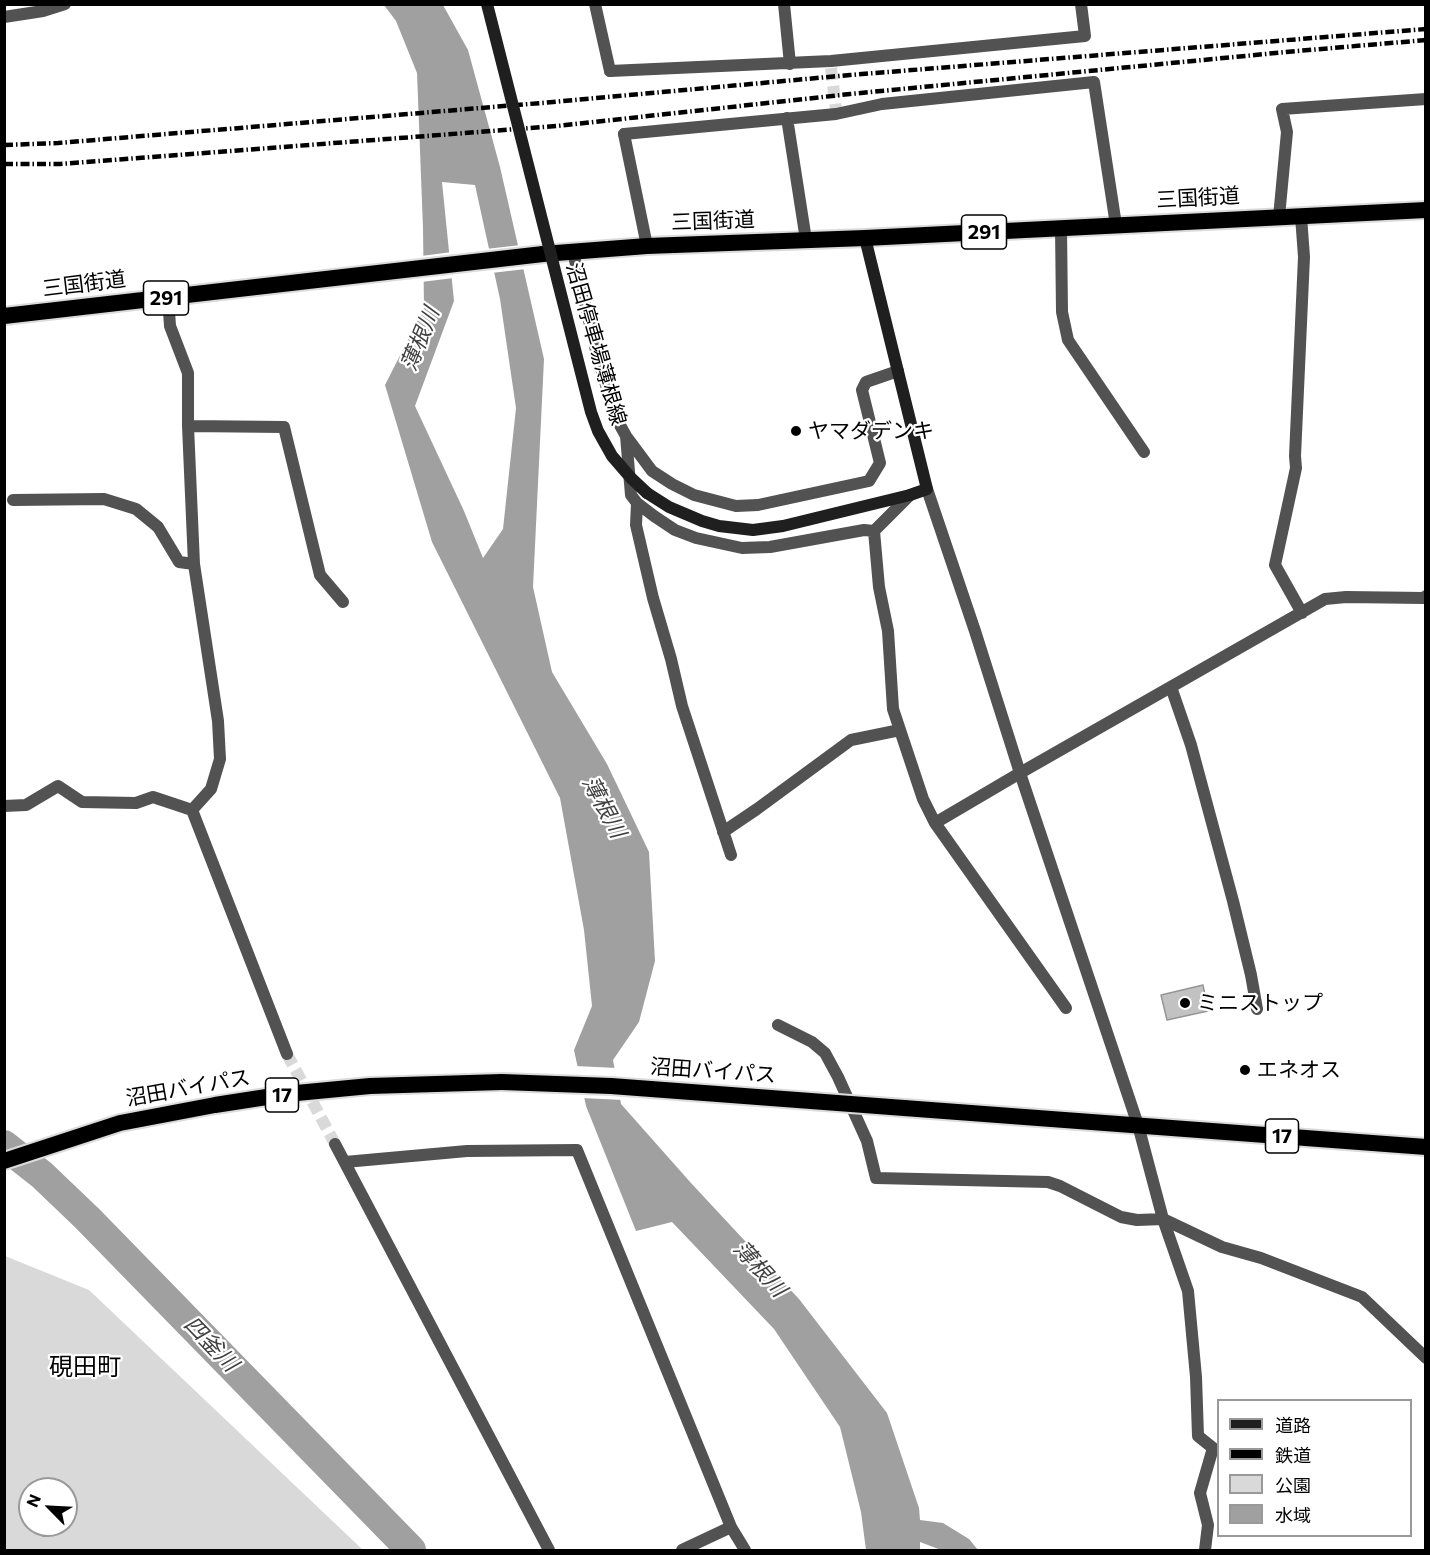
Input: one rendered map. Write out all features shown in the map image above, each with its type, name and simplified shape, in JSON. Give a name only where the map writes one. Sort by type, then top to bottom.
[{"type":"highway","name":"三国街道","points":[[4,316],[543,254],[647,246],[865,238],[1425,210]]},
{"type":"highway","name":"沼田バイパス","points":[[4,1161],[120,1124],[215,1105],[286,1094],[447,1082],[611,1086],[1425,1148]]},
{"type":"main road","name":"沼田停車場薄根線","points":[[487,4],[591,412],[598,431],[612,456],[631,478],[647,493],[669,507],[702,521],[753,530],[783,526],[927,489]]},
{"type":"main road","points":[[865,238],[927,489]]},
{"type":"street","points":[[4,17],[43,11],[65,4]]},
{"type":"street","points":[[595,4],[610,71],[790,64],[831,65],[1085,36],[1081,4]]},
{"type":"street","points":[[784,4],[790,64]]},
{"type":"street","points":[[647,246],[624,134],[787,118],[882,104],[1094,82],[1116,225]]},
{"type":"street","points":[[1279,217],[1287,132],[1282,109],[1425,99]]},
{"type":"street","points":[[787,118],[806,240]]},
{"type":"street","points":[[1301,216],[1304,257],[1296,468],[1275,566],[1302,613]]},
{"type":"street","points":[[1060,228],[1062,312],[1068,340],[1144,452]]},
{"type":"street","points":[[573,252],[597,355],[616,418],[626,436],[652,471],[694,495],[736,506],[758,504],[869,481],[880,462],[862,390],[866,382],[898,371]]},
{"type":"street","points":[[168,297],[170,326],[188,373],[194,564],[218,721],[220,759],[211,789],[192,810]]},
{"type":"street","points":[[189,426],[284,427],[320,575],[344,602]]},
{"type":"street","points":[[626,436],[631,495],[637,503],[675,530],[696,538],[742,548],[770,547],[864,530],[874,531]]},
{"type":"street","points":[[927,489],[1138,1125],[1163,1219],[1188,1291],[1196,1377],[1198,1436],[1213,1449],[1200,1493],[1208,1525],[1205,1551]]},
{"type":"street","points":[[874,531],[910,495]]},
{"type":"street","points":[[13,500],[104,499],[136,509],[158,527],[179,562],[194,564]]},
{"type":"street","points":[[637,503],[636,525],[653,598],[682,706],[731,855]]},
{"type":"street","points":[[874,531],[879,587],[888,631],[893,709],[923,799],[935,824],[1066,1008]]},
{"type":"street","points":[[935,824],[1325,599],[1424,598],[1425,596]]},
{"type":"street","points":[[1171,687],[1191,745],[1233,901],[1257,1009]]},
{"type":"street","points":[[723,831],[851,740],[900,730]]},
{"type":"street","points":[[4,806],[26,805],[58,786],[82,802],[136,803],[153,797],[192,810]]},
{"type":"street","points":[[192,810],[287,1054]]},
{"type":"street","points":[[778,1025],[812,1042],[825,1053],[867,1141],[876,1178],[1048,1182],[1121,1217],[1137,1220],[1163,1219],[1222,1247],[1261,1258],[1362,1297],[1425,1358]]},
{"type":"street","points":[[335,1144],[549,1551]]},
{"type":"street","points":[[345,1162],[467,1151],[577,1150],[731,1527],[745,1551]]},
{"type":"street","points":[[682,1551],[731,1527]]},
{"type":"green space","points":[[5,1256],[89,1290],[363,1550],[5,1550]]},
{"type":"water","name":"薄根川","points":[[384,5],[443,5],[468,50],[500,167],[544,359],[533,587],[552,672],[607,764],[649,852],[655,961],[639,1022],[613,1060],[621,1104],[799,1299],[887,1413],[919,1508],[920,1520],[943,1523],[969,1539],[978,1550],[941,1550],[920,1542],[920,1550],[866,1550],[861,1512],[840,1427],[774,1329],[672,1222],[636,1231],[586,1106],[574,1050],[592,1006],[584,930],[560,798],[432,542],[385,385],[424,308],[417,73],[396,21]],"holes":[[[442,182],[475,185],[500,299],[516,408],[503,529],[483,558],[464,511],[415,406],[454,301]]]},
{"type":"pier","points":[[521,245],[526,269],[491,273],[486,249]]},
{"type":"pier","points":[[452,252],[454,278],[421,282],[421,256]]},
{"type":"pier","points":[[575,1066],[617,1068],[623,1100],[581,1098]]},
{"type":"building","name":"ミニストップ","points":[[1203,985],[1208,1011],[1167,1020],[1161,995]]},
{"type":"waterway","name":"四釜川","points":[[4,1145],[42,1175],[87,1218],[411,1550]]},
{"type":"tunnel","points":[[831,68],[836,110]]},
{"type":"tunnel","points":[[287,1054],[335,1144]]},
{"type":"railway","points":[[4,145],[58,143],[850,75],[1426,29]]},
{"type":"railway","points":[[4,164],[60,164],[557,126],[850,94],[1426,40]]},
{"type":"place","name":"ヤマダデンキ","points":[[796,431]]},
{"type":"place","name":"ミニストップ","points":[[1185,1003]]},
{"type":"place","name":"エネオス","points":[[1245,1070]]},
{"type":"district","name":"硯田町","points":[[85,1367]]}]
